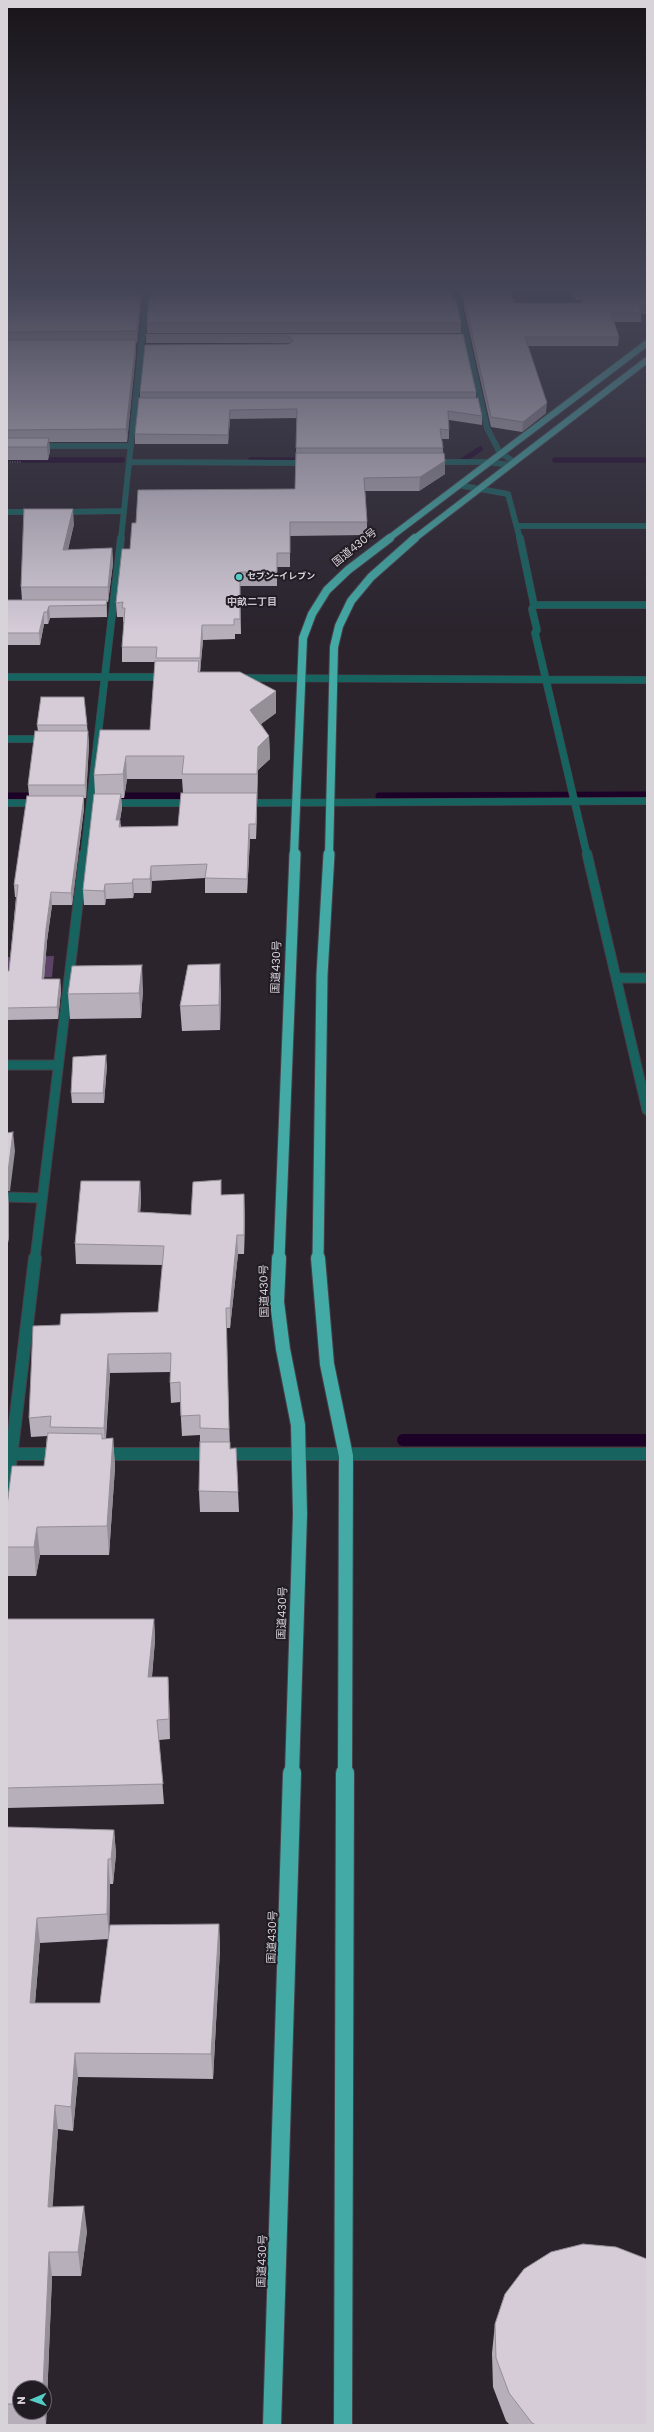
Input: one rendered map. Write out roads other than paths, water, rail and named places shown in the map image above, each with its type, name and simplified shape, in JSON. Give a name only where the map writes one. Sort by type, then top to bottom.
[{"type":"highway","name":"国道430号","points":[[272,2425],[300,1522],[298,1425],[283,1349],[277,1302],[298,803],[303,638],[312,614],[327,590],[365,557],[487,462],[563,405]]},
{"type":"highway","points":[[343,2425],[346,1456],[327,1364],[318,1264],[322,975],[332,802],[334,647],[340,626],[351,601],[371,577],[403,548],[588,405]]},
{"type":"street","points":[[7,1490],[9,1454],[58,1065],[86,803],[94,739],[106,677],[130,462],[135,405]]},
{"type":"street","points":[[481,405],[493,444],[500,453],[513,464]]},
{"type":"street","points":[[30,446],[131,446]]},
{"type":"street","points":[[130,462],[315,463]]},
{"type":"street","points":[[427,462],[487,462],[513,464]]},
{"type":"street","points":[[458,485],[508,494],[517,526],[534,605],[532,609],[537,630],[535,633],[647,1110]]},
{"type":"street","points":[[54,512],[124,511]]},
{"type":"street","points":[[7,512],[46,512]]},
{"type":"street","points":[[517,526],[647,526]]},
{"type":"street","points":[[534,605],[647,605]]},
{"type":"street","points":[[106,607],[114,607]]},
{"type":"street","points":[[7,676],[174,678]]},
{"type":"street","points":[[234,678],[647,680]]},
{"type":"street","points":[[7,739],[52,739]]},
{"type":"street","points":[[232,803],[574,797],[647,801]]},
{"type":"street","points":[[7,803],[44,803]]},
{"type":"street","points":[[86,803],[200,803]]},
{"type":"street","points":[[616,978],[647,978]]},
{"type":"street","points":[[7,1065],[58,1065]]},
{"type":"street","points":[[7,1197],[42,1198]]},
{"type":"street","points":[[9,1454],[74,1454]]},
{"type":"street","points":[[89,1454],[346,1456],[647,1454]]},
{"type":"waterway","points":[[463,460],[480,449]]},
{"type":"waterway","points":[[7,460],[122,460]]},
{"type":"waterway","points":[[251,460],[309,460]]},
{"type":"waterway","points":[[555,460],[647,460]]},
{"type":"waterway","points":[[379,796],[647,795]]},
{"type":"waterway","points":[[7,796],[41,796]]},
{"type":"waterway","points":[[111,796],[193,796]]},
{"type":"waterway","points":[[403,1440],[647,1440]]},
{"type":"place","name":"セブン-イレブン","points":[[239,577]]},
{"type":"district","name":"中畝二丁目","points":[[252,602]]}]
